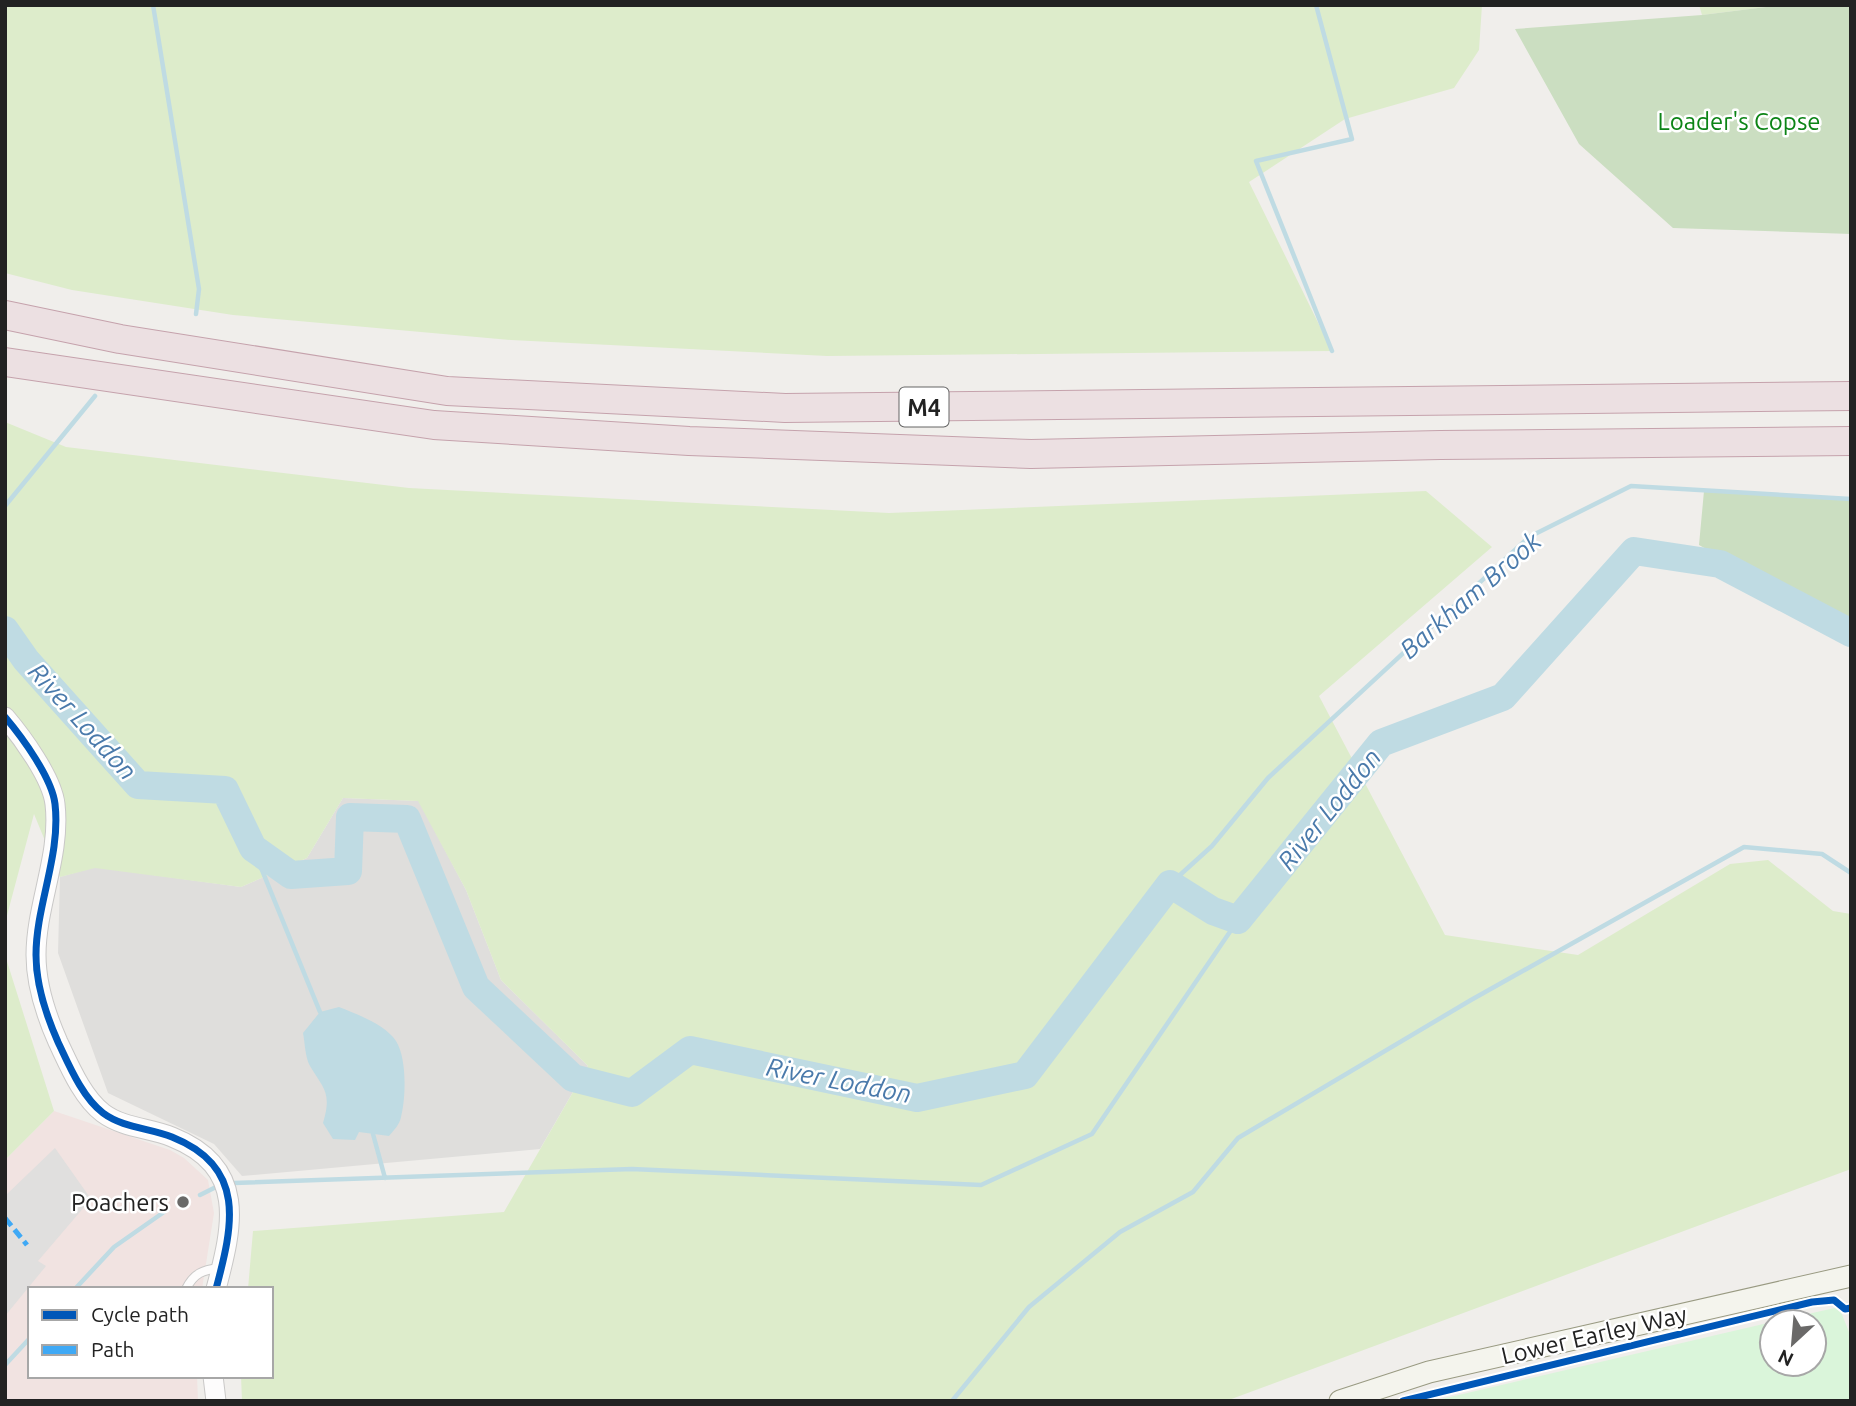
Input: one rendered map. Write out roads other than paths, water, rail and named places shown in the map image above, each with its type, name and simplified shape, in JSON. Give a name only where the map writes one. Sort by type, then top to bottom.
[{"type":"highway","name":"M4","points":[[5,315],[120,339],[447,391],[656,403],[785,408],[1851,396]]},
{"type":"highway","name":"M4","points":[[5,362],[434,425],[689,441],[1031,454],[1440,445],[1851,441]]},
{"type":"main road","name":"Lower Earley Way","points":[[1340,1401],[1429,1372],[1851,1276]]},
{"type":"street","points":[[5,718],[31,754],[55,801],[55,832],[35,954],[48,1017],[68,1063],[92,1102],[103,1113],[121,1123],[186,1144],[203,1154],[224,1176],[229,1197],[229,1229],[216,1287]]},
{"type":"street","points":[[213,1378],[216,1399]]},
{"type":"lane","points":[[187,1287],[192,1278],[204,1270],[221,1268]]},
{"type":"water","points":[[339,1007],[370,1020],[385,1030],[400,1048],[404,1068],[403,1109],[399,1122],[389,1136],[359,1132],[355,1140],[333,1139],[323,1123],[327,1098],[308,1062],[303,1033],[320,1012]]},
{"type":"waterway","points":[[153,5],[199,289],[196,314]]},
{"type":"waterway","points":[[1316,5],[1352,139],[1256,161],[1332,351]]},
{"type":"waterway","points":[[5,506],[95,396]]},
{"type":"waterway","name":"Barkham Brook","points":[[1170,884],[1212,846],[1268,778],[1529,537],[1631,486],[1851,499]]},
{"type":"waterway","name":"River Loddon","points":[[5,630],[26,660],[138,785],[225,790],[253,848],[291,875],[348,871],[350,817],[407,819],[476,987],[573,1078],[632,1093],[690,1050],[917,1098],[1025,1075],[1170,884],[1213,911],[1238,920],[1381,743],[1503,697],[1634,551],[1720,564],[1851,633]]},
{"type":"waterway","points":[[952,1401],[1029,1307],[1120,1232],[1193,1192],[1238,1138],[1471,1000],[1744,847],[1822,854],[1851,873]]},
{"type":"waterway","points":[[253,848],[320,1012]]},
{"type":"waterway","points":[[234,1183],[632,1169],[981,1185],[1092,1134],[1238,920]]},
{"type":"waterway","points":[[373,1134],[385,1178]]},
{"type":"waterway","points":[[200,1195],[218,1186]]},
{"type":"waterway","points":[[77,1287],[114,1247],[164,1212]]},
{"type":"waterway","points":[[5,1365],[28,1340]]},
{"type":"place","name":"Poachers","points":[[183,1202]]},
{"type":"park label","name":"Loader's Copse","points":[[1739,121]]}]
